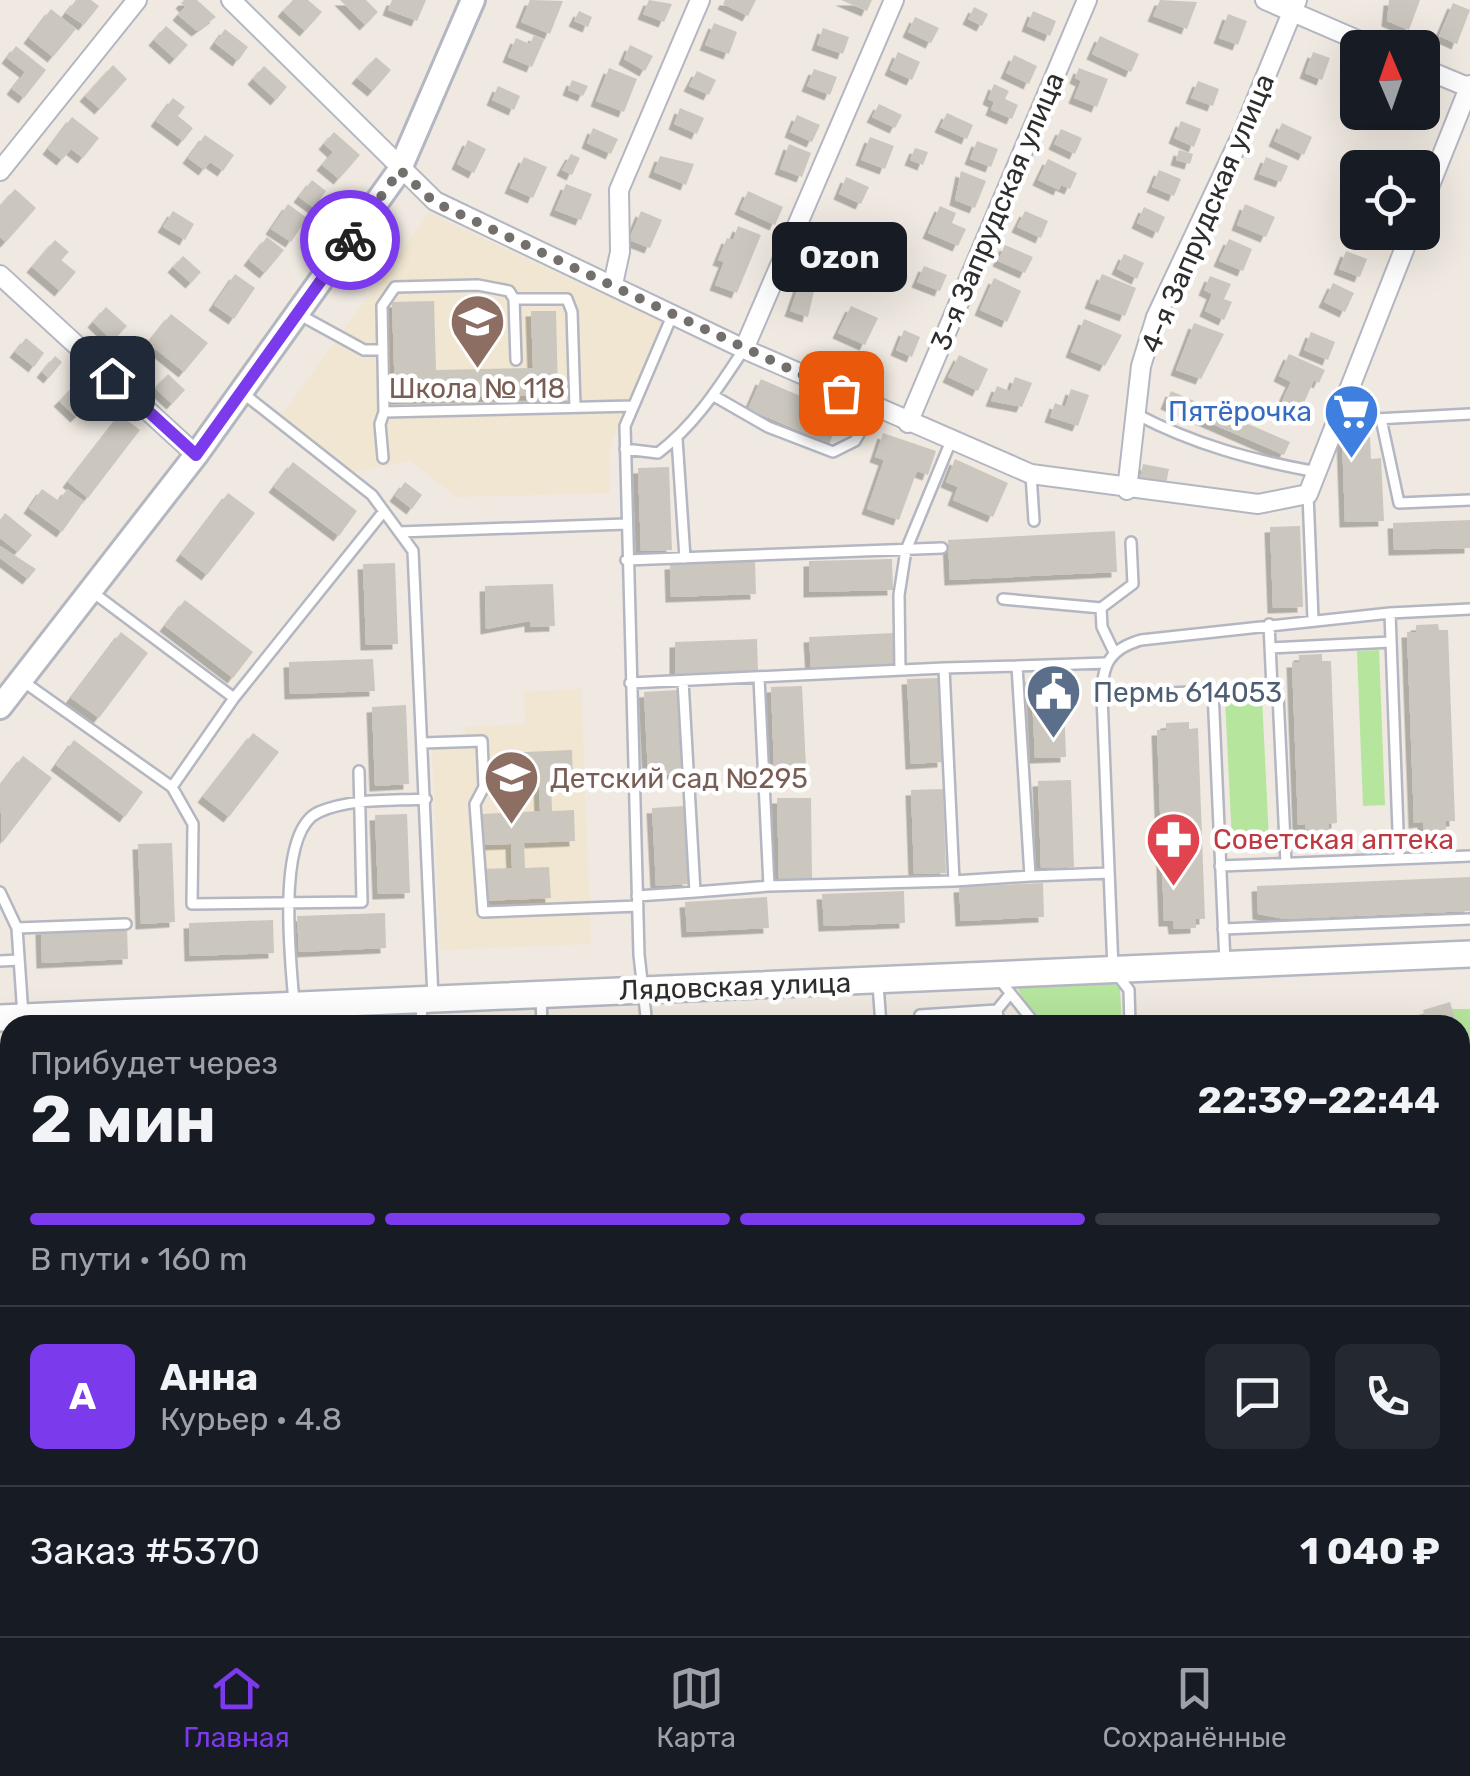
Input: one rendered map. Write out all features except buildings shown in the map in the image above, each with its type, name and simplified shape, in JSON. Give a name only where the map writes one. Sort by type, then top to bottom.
[{"type":"main road","name":"Лядовская улица","points":[[232,1015],[425,1008],[541,994],[641,990],[878,981],[1004,985],[1113,970],[1470,954]]},
{"type":"street","points":[[0,172],[138,0]]},
{"type":"street","points":[[230,0],[434,202],[744,349],[1031,474],[1127,490],[1258,504],[1308,494],[1405,250]]},
{"type":"street","points":[[0,707],[196,455],[400,170],[473,0]]},
{"type":"street","points":[[613,284],[620,252],[619,190],[700,0]]},
{"type":"street","points":[[744,349],[894,0]]},
{"type":"street","name":"3-я Запрудская улица","points":[[908,423],[1087,0]]},
{"type":"street","points":[[1265,0],[1294,6],[1341,30]]},
{"type":"street","name":"4-я Запрудская улица","points":[[1127,490],[1141,366],[1156,317],[1243,132],[1294,6]]},
{"type":"street","points":[[1440,75],[1470,87],[1440,160]]},
{"type":"street","points":[[0,276],[196,455]]},
{"type":"lane","points":[[383,458],[382,306],[394,287],[478,285],[509,291],[514,298],[516,360]]},
{"type":"lane","points":[[514,298],[559,298],[571,304],[574,407]]},
{"type":"lane","points":[[298,314],[364,350],[383,350]]},
{"type":"lane","points":[[645,1015],[641,990],[630,683],[625,426],[673,314]]},
{"type":"lane","points":[[625,449],[658,453],[678,438],[714,396],[744,349]]},
{"type":"lane","points":[[242,392],[372,495],[412,551],[426,800],[425,1008]]},
{"type":"lane","points":[[714,396],[768,427],[834,452],[855,442],[874,408]]},
{"type":"lane","points":[[384,412],[633,406]]},
{"type":"lane","points":[[1136,414],[1180,438],[1237,457],[1317,472]]},
{"type":"lane","points":[[1334,422],[1470,414]]},
{"type":"lane","points":[[1381,418],[1399,503],[1470,500]]},
{"type":"lane","points":[[678,438],[685,558]]},
{"type":"lane","points":[[900,670],[898,596],[906,550],[951,441]]},
{"type":"lane","points":[[1031,474],[1034,521]]},
{"type":"lane","points":[[1308,494],[1313,619]]},
{"type":"lane","points":[[172,787],[234,698],[384,511]]},
{"type":"lane","points":[[399,532],[626,524]]},
{"type":"lane","points":[[1003,599],[1101,608],[1133,584],[1131,542]]},
{"type":"lane","points":[[626,560],[942,548]]},
{"type":"lane","points":[[91,591],[234,698]]},
{"type":"lane","points":[[1101,608],[1102,627],[1114,652]]},
{"type":"lane","points":[[1130,1015],[1129,990],[1113,970],[1102,696],[1105,663],[1114,652],[1141,640],[1270,624],[1470,610]]},
{"type":"lane","points":[[1390,613],[1400,858]]},
{"type":"lane","points":[[1270,624],[1272,688],[1278,695],[1286,863]]},
{"type":"lane","points":[[1270,648],[1391,642]]},
{"type":"lane","points":[[630,683],[1105,663]]},
{"type":"lane","points":[[1017,666],[1030,876]]},
{"type":"lane","points":[[944,668],[954,880]]},
{"type":"lane","points":[[759,678],[769,886]]},
{"type":"lane","points":[[22,680],[172,787],[193,824],[192,904],[362,902],[359,771]]},
{"type":"lane","points":[[683,681],[695,892]]},
{"type":"lane","points":[[1102,696],[1272,688]]},
{"type":"lane","points":[[1212,691],[1225,964]]},
{"type":"lane","points":[[423,743],[482,741],[484,787],[475,804],[483,912],[638,901],[769,886],[1110,874]]},
{"type":"lane","points":[[300,1012],[288,905],[298,832],[316,812],[360,802],[426,800]]},
{"type":"lane","points":[[1220,866],[1470,856]]},
{"type":"lane","points":[[0,892],[17,928],[19,960],[12,1015]]},
{"type":"lane","points":[[1223,929],[1470,918]]},
{"type":"lane","points":[[17,928],[126,924]]},
{"type":"lane","points":[[0,960],[19,960]]},
{"type":"lane","points":[[878,981],[880,1015]]},
{"type":"lane","points":[[998,1015],[1004,985]]},
{"type":"lane","points":[[1004,985],[1028,1015]]},
{"type":"lane","points":[[541,994],[542,1015]]},
{"type":"lane","points":[[920,1015],[998,1010]]},
{"type":"shaded area","name":"Школа № 118","points":[[429,213],[662,322],[609,449],[610,493],[456,497],[411,461],[354,472],[280,417]]},
{"type":"shaded area","name":"Детский сад №295","points":[[581,689],[591,944],[440,950],[432,746],[465,744],[465,727],[525,724],[524,692]]},
{"type":"green space","points":[[1379,650],[1385,805],[1363,806],[1357,651]]},
{"type":"green space","points":[[1262,697],[1269,840],[1232,842],[1225,699]]},
{"type":"green space","points":[[1113,982],[1120,989],[1121,1015],[1034,1015],[1016,985]]},
{"type":"green space","points":[[1451,1009],[1470,1009],[1470,1015],[1432,1015]]},
{"type":"way so far","points":[[350,240],[400,170],[434,202],[841,393]]},
{"type":"place","name":"Школа № 118","points":[[477,371]]},
{"type":"place","name":"Ozon","points":[[841,393]]},
{"type":"place","name":"Пятёрочка","points":[[1351,460]]},
{"type":"place","name":"Пермь 614053","points":[[1054,741]]},
{"type":"place","name":"Детский сад №295","points":[[511,827]]},
{"type":"place","name":"Советская аптека","points":[[1174,888]]},
{"type":"route","points":[[112,378],[196,455],[350,240]]}]
